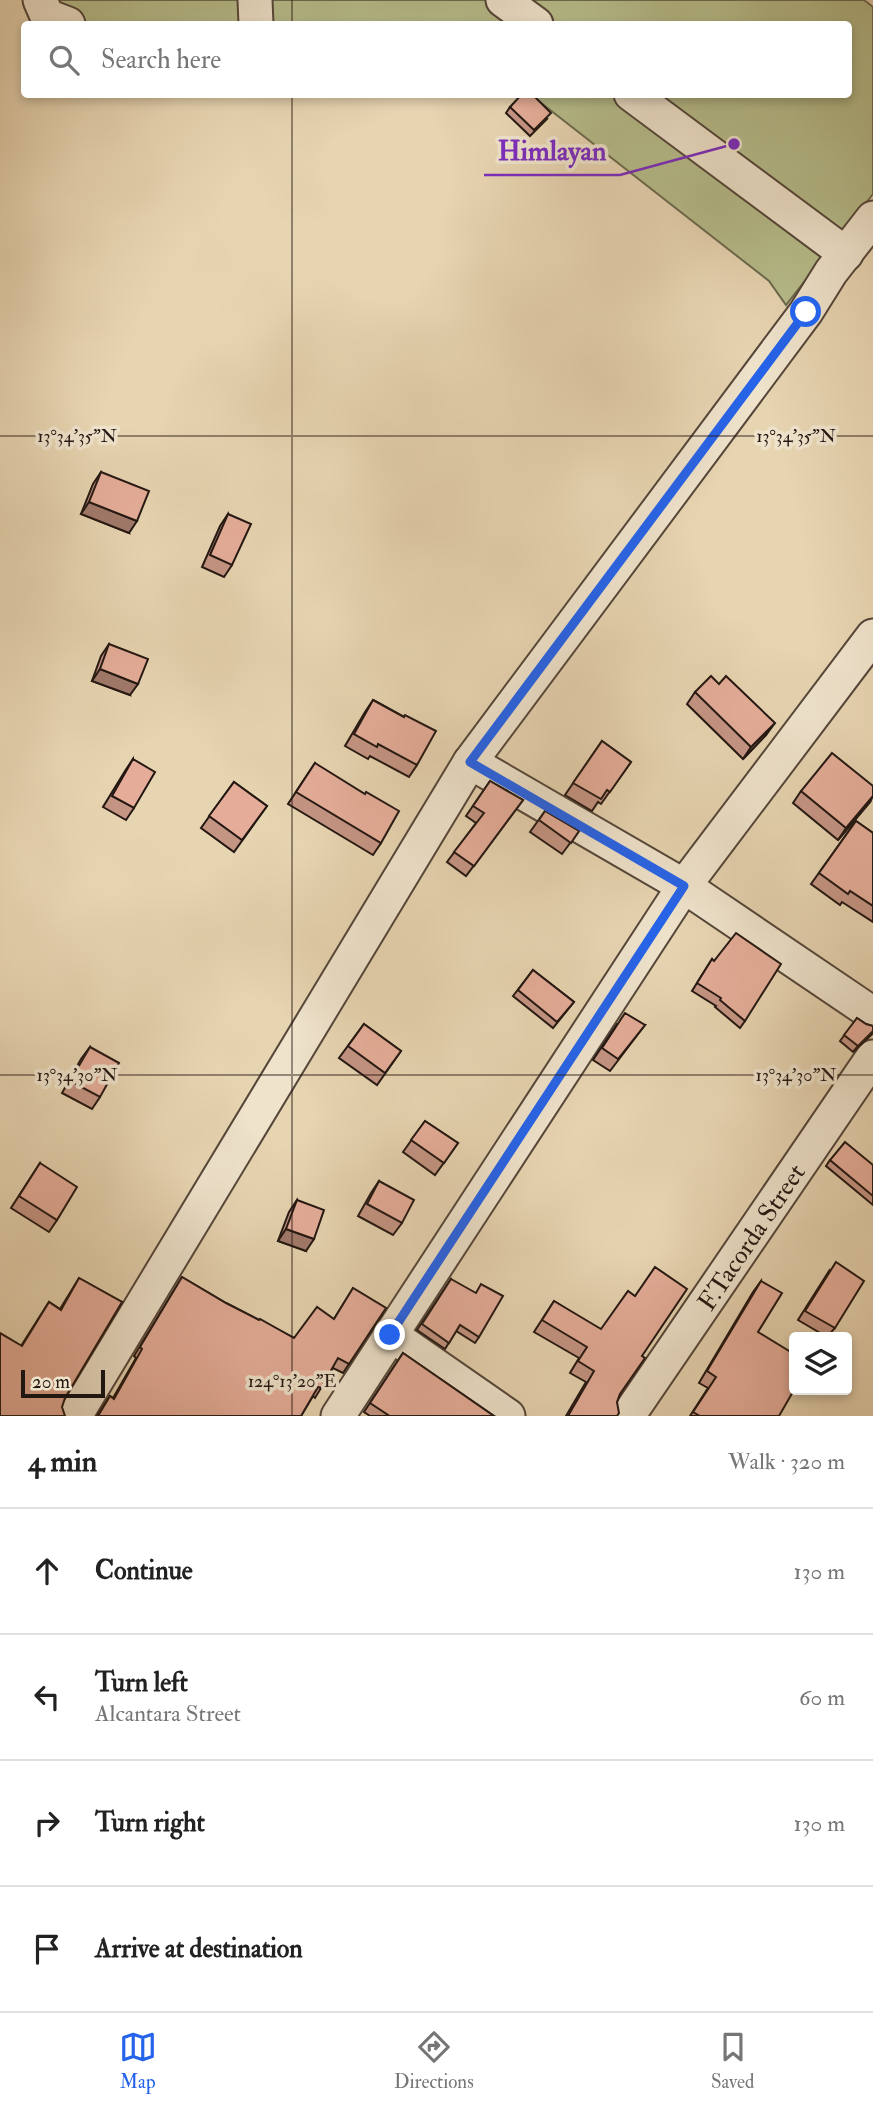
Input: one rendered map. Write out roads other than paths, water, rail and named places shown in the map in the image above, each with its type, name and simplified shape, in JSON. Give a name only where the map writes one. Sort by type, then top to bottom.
[{"type":"street","points":[[40,0],[47,16],[60,21]]},
{"type":"street","points":[[255,0],[256,21]]},
{"type":"street","points":[[503,0],[532,21]]},
{"type":"street","points":[[636,98],[846,254]]},
{"type":"street","points":[[75,1416],[470,762],[873,218]]},
{"type":"street","points":[[338,1416],[684,886],[873,635]]},
{"type":"street","points":[[470,762],[684,886],[873,1014]]},
{"type":"street","name":"F.Tacorda Street","points":[[628,1416],[873,1057]]},
{"type":"street","points":[[390,1335],[508,1416]]},
{"type":"place","name":"Himlayan","points":[[734,144]]}]
